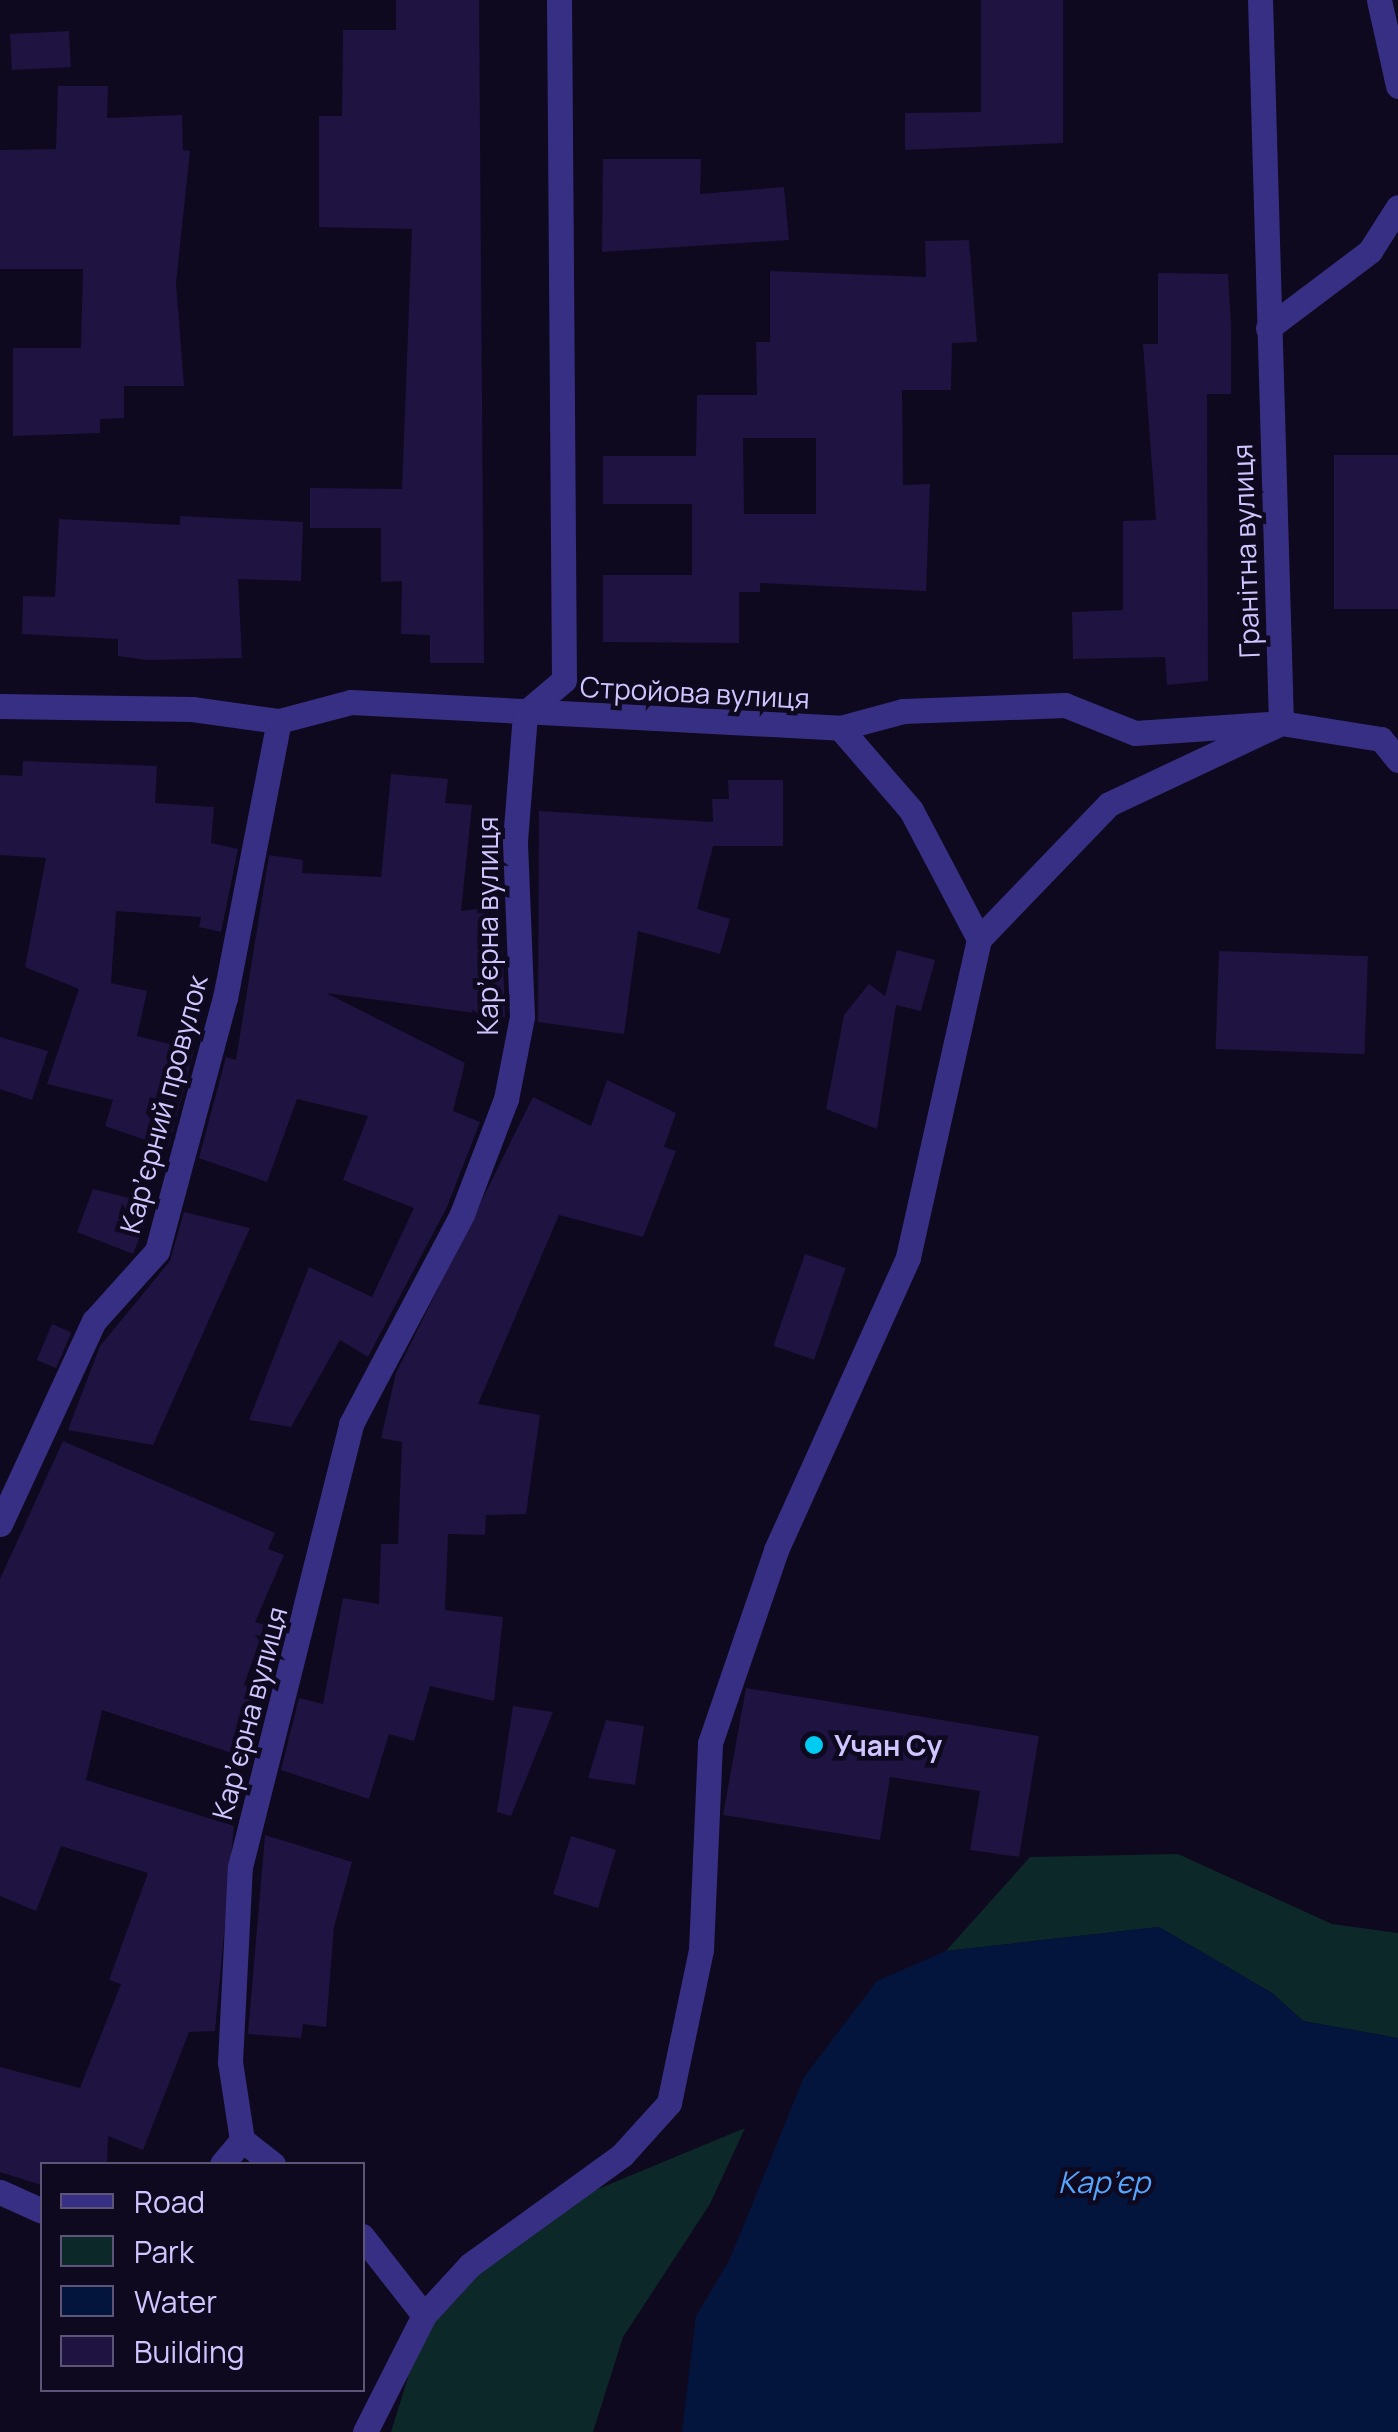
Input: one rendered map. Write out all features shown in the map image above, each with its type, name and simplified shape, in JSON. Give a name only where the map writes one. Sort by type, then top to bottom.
[{"type":"street","points":[[526,713],[564,680],[560,0]]},
{"type":"street","name":"Гранітна вулиця","points":[[1260,0],[1282,723]]},
{"type":"street","points":[[1380,0],[1398,86]]},
{"type":"street","points":[[1268,328],[1370,251],[1398,207]]},
{"type":"street","name":"Стройова вулиця","points":[[0,706],[192,709],[279,721],[351,702],[840,728],[970,704],[1065,705],[1136,733],[1282,723],[1390,732]]},
{"type":"street","name":"Карʼєрна вулиця","points":[[242,2140],[230,2008],[240,1867],[352,1424],[462,1214],[506,1099],[522,1017],[515,840],[526,713]]},
{"type":"street","name":"Карʼєрний провулок","points":[[0,1524],[94,1321],[157,1251],[225,998],[279,721]]},
{"type":"street","points":[[364,2432],[424,2315],[470,2265],[622,2155],[670,2103],[701,1950],[710,1744],[776,1550],[908,1257],[979,939],[1109,804],[1282,723]]},
{"type":"street","points":[[840,728],[911,810],[979,939]]},
{"type":"street","points":[[1390,732],[1398,760]]},
{"type":"street","points":[[224,2162],[242,2140],[270,2162]]},
{"type":"street","points":[[0,2192],[40,2209]]},
{"type":"street","points":[[365,2240],[424,2315]]},
{"type":"green space","points":[[1178,1854],[1332,1924],[1398,1933],[1398,2038],[1303,2021],[1272,1993],[1159,1927],[946,1951],[1030,1857]]},
{"type":"green space","points":[[745,2128],[710,2204],[623,2337],[593,2432],[391,2432],[419,2342],[461,2283],[557,2206]]},
{"type":"water","name":"Кар’єр","points":[[1159,1927],[1272,1993],[1303,2021],[1398,2038],[1398,2432],[682,2432],[696,2316],[729,2261],[804,2077],[877,1981],[946,1951]]},
{"type":"building","points":[[396,0],[479,0],[484,663],[430,663],[430,635],[401,634],[402,581],[381,582],[381,528],[310,528],[310,488],[402,489],[412,229],[319,227],[319,116],[342,116],[343,30],[396,30]]},
{"type":"building","points":[[981,0],[1063,0],[1063,143],[905,150],[905,113],[981,112]]},
{"type":"building","points":[[69,31],[71,67],[12,70],[10,34]]},
{"type":"building","points":[[58,86],[108,86],[107,118],[182,115],[183,150],[190,151],[176,283],[184,386],[124,386],[124,418],[100,419],[100,433],[13,436],[13,348],[81,348],[83,269],[0,269],[0,150],[56,149]]},
{"type":"building","points":[[603,159],[701,159],[700,194],[784,187],[789,240],[602,252]]},
{"type":"building","points":[[969,240],[977,342],[952,343],[951,390],[902,390],[903,485],[930,484],[926,591],[760,583],[760,592],[739,592],[739,643],[603,642],[603,575],[692,575],[692,504],[603,504],[603,456],[696,456],[697,395],[757,395],[756,342],[770,342],[770,271],[926,277],[925,241]],"holes":[[[743,438],[816,438],[816,514],[744,514]]]},
{"type":"building","points":[[1158,273],[1228,274],[1231,326],[1231,394],[1207,394],[1208,681],[1167,685],[1165,657],[1073,659],[1072,612],[1123,610],[1123,521],[1156,520],[1143,344],[1158,344]]},
{"type":"building","points":[[1334,455],[1398,455],[1398,609],[1334,609]]},
{"type":"building","points":[[180,516],[303,522],[301,581],[238,579],[242,658],[148,660],[118,656],[118,639],[22,634],[23,596],[55,597],[59,519],[180,525]]},
{"type":"building","points":[[23,761],[157,766],[155,803],[214,807],[211,843],[238,849],[221,932],[199,927],[201,917],[116,911],[111,983],[147,991],[137,1036],[194,1050],[168,1148],[105,1126],[113,1100],[47,1084],[79,989],[25,967],[46,858],[0,855],[0,775],[22,776]]},
{"type":"building","points":[[391,774],[448,779],[445,803],[472,805],[461,911],[501,906],[505,1017],[326,993],[465,1063],[453,1111],[480,1122],[447,1207],[368,1357],[340,1340],[291,1427],[249,1420],[309,1267],[372,1297],[414,1208],[343,1180],[368,1116],[297,1099],[267,1182],[199,1158],[226,1057],[236,1060],[269,855],[303,860],[302,873],[381,877]]},
{"type":"building","points":[[728,780],[783,780],[783,846],[713,846],[697,909],[730,919],[720,954],[638,931],[624,1034],[538,1022],[539,811],[713,822],[712,799],[729,799]]},
{"type":"building","points":[[897,950],[935,960],[921,1011],[896,1005],[877,1129],[826,1109],[844,1015],[869,984],[885,996]]},
{"type":"building","points":[[1219,951],[1368,956],[1364,1054],[1216,1049]]},
{"type":"building","points":[[0,1037],[48,1051],[32,1100],[0,1089]]},
{"type":"building","points":[[607,1080],[676,1113],[664,1147],[676,1151],[643,1237],[559,1215],[478,1404],[540,1415],[526,1514],[486,1515],[485,1535],[448,1534],[445,1610],[503,1617],[494,1701],[430,1686],[414,1741],[389,1734],[369,1799],[281,1770],[299,1698],[323,1704],[343,1598],[379,1604],[381,1544],[398,1544],[402,1442],[381,1438],[396,1373],[533,1097],[591,1126]]},
{"type":"building","points":[[93,1189],[153,1204],[133,1254],[77,1232]]},
{"type":"building","points":[[184,1212],[250,1228],[153,1445],[68,1430],[100,1346],[170,1261]]},
{"type":"building","points":[[805,1254],[846,1268],[814,1360],[773,1346]]},
{"type":"building","points":[[52,1324],[71,1332],[56,1368],[37,1360]]},
{"type":"building","points":[[63,1441],[275,1533],[268,1549],[284,1555],[255,1622],[265,1625],[244,1685],[267,1691],[250,1759],[102,1710],[86,1780],[234,1826],[215,2031],[189,2032],[143,2150],[108,2136],[107,2162],[40,2162],[40,2185],[0,2172],[0,2067],[80,2088],[121,1984],[109,1980],[148,1873],[61,1846],[36,1911],[0,1896],[0,1579]]},
{"type":"building","name":"Учан Су","points":[[746,1688],[1039,1736],[1019,1857],[970,1850],[980,1791],[890,1777],[880,1840],[723,1815]]},
{"type":"building","points":[[513,1706],[553,1712],[511,1816],[497,1812]]},
{"type":"building","points":[[606,1720],[644,1726],[635,1785],[588,1778]]},
{"type":"building","points":[[265,1835],[352,1862],[334,1927],[326,2027],[303,2024],[301,2038],[248,2034]]},
{"type":"building","points":[[571,1836],[616,1850],[598,1908],[553,1894]]},
{"type":"place","name":"Учан Су","points":[[814,1745]]}]
